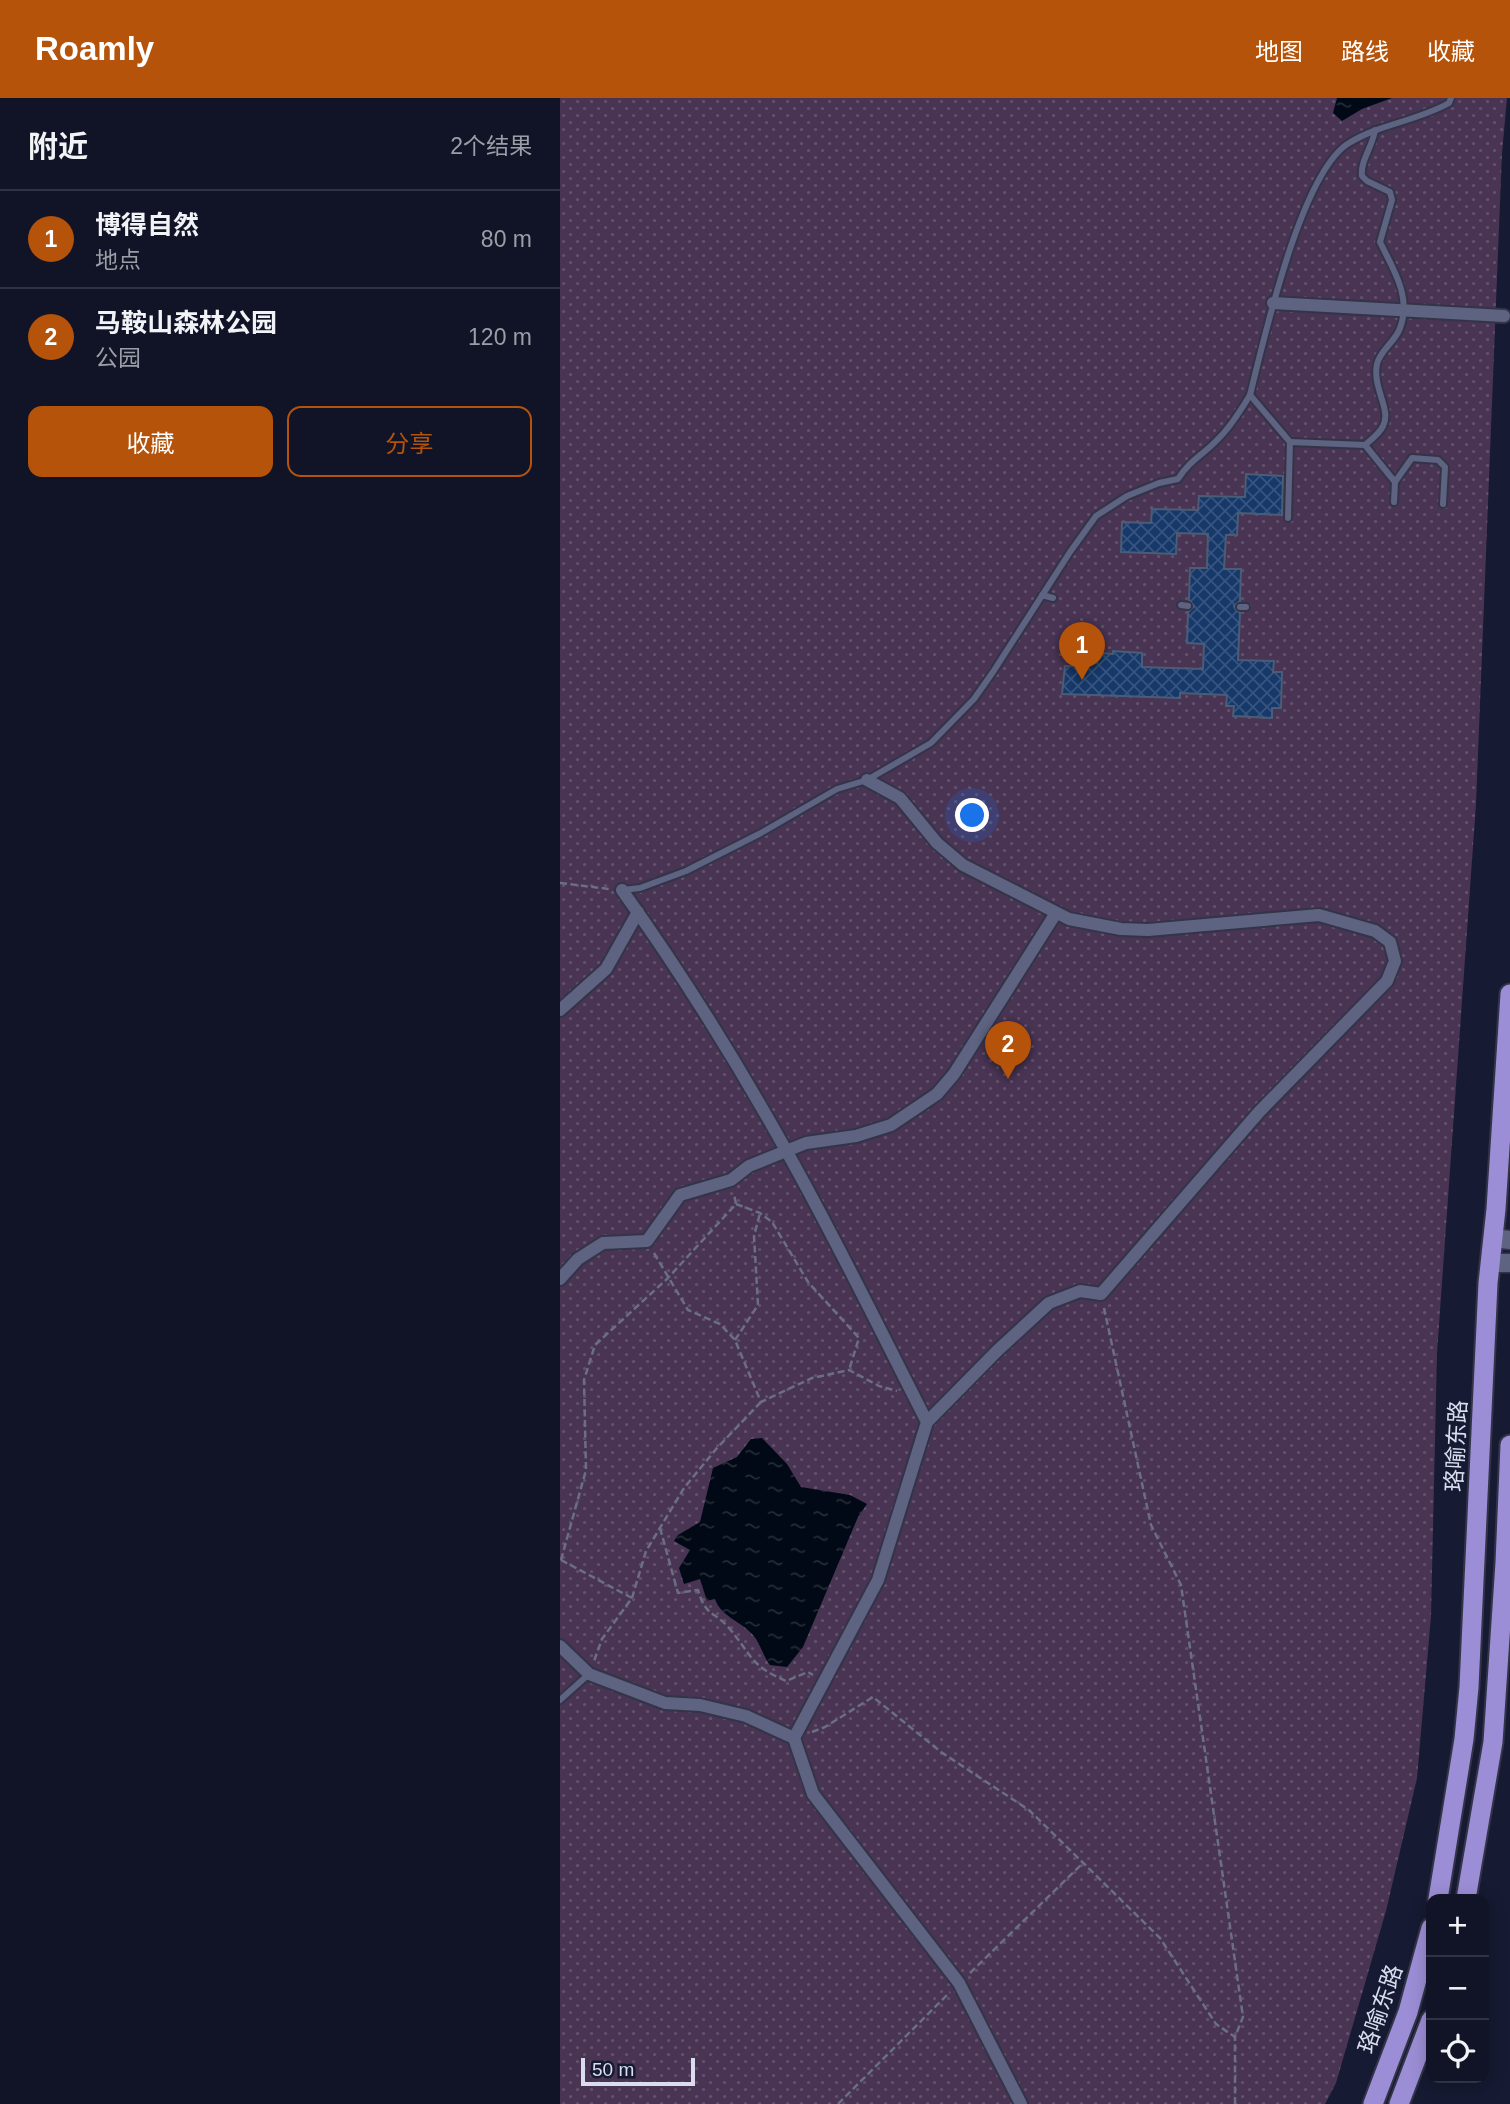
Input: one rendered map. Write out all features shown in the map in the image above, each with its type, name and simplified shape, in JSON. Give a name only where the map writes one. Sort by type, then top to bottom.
[{"type":"highway","name":"珞喻东路","points":[[1439,1894],[1464,1739],[1469,1687],[1502,1239],[1510,994]]},
{"type":"highway","points":[[1467,1894],[1493,1742],[1505,1576],[1510,1445]]},
{"type":"highway","name":"珞喻东路","points":[[1373,2104],[1408,2012],[1426,1946]]},
{"type":"highway","points":[[1399,2104],[1426,2033]]},
{"type":"street","points":[[1273,303],[1504,316]]},
{"type":"street","points":[[794,1738],[878,1580],[927,1422],[1049,1303],[1080,1291],[1101,1294],[1259,1112],[1387,981],[1395,961],[1390,942],[1375,930],[1319,915],[1148,930],[1121,929],[1069,919],[963,865],[937,843],[900,798],[867,780]]},
{"type":"street","points":[[622,890],[671,960],[787,1151],[927,1422]]},
{"type":"street","points":[[560,1010],[606,969],[638,912]]},
{"type":"street","points":[[560,1279],[578,1259],[603,1243],[647,1241],[680,1195],[731,1180],[749,1166],[806,1143],[856,1136],[891,1125],[937,1094],[954,1074],[1056,913]]},
{"type":"street","points":[[560,1646],[589,1674],[665,1703],[700,1705],[746,1716],[794,1738],[813,1794],[959,1983],[1021,2104]]},
{"type":"lane","points":[[622,890],[640,888],[686,871],[761,833],[837,789],[867,780],[931,743],[974,699],[1096,516],[1127,496],[1159,483],[1178,479],[1188,464],[1218,440],[1250,395],[1273,303],[1312,189],[1325,167],[1347,144],[1375,130],[1433,112],[1449,103],[1451,98]]},
{"type":"lane","points":[[1290,443],[1365,445],[1383,428],[1387,415],[1375,382],[1377,361],[1400,329],[1403,287],[1380,242],[1392,200],[1390,192],[1362,176],[1361,169],[1375,130]]},
{"type":"lane","points":[[1250,395],[1290,443],[1288,518]]},
{"type":"lane","points":[[1365,445],[1395,482]]},
{"type":"lane","points":[[1394,502],[1395,482],[1412,458],[1438,460],[1445,467],[1443,504]]},
{"type":"lane","points":[[1042,595],[1053,597]]},
{"type":"lane","points":[[560,1700],[589,1674]]},
{"type":"path","points":[[560,883],[622,890]]},
{"type":"path","points":[[731,1180],[736,1204]]},
{"type":"path","points":[[736,1204],[760,1213],[772,1222],[808,1282],[859,1338],[849,1370]]},
{"type":"path","points":[[632,1598],[560,1560],[586,1470],[584,1380],[595,1345],[668,1278],[736,1204]]},
{"type":"path","points":[[735,1340],[758,1305],[754,1236],[760,1213]]},
{"type":"path","points":[[647,1241],[688,1310],[720,1324],[735,1340],[761,1402]]},
{"type":"path","points":[[1101,1294],[1151,1525],[1181,1585],[1243,2017],[1236,2037],[1235,2104]]},
{"type":"path","points":[[589,1674],[601,1639],[632,1598],[646,1551],[684,1488],[761,1402],[812,1378],[849,1370],[879,1385],[914,1396]]},
{"type":"path","points":[[660,1528],[678,1593],[698,1590],[704,1607],[728,1628],[748,1656],[765,1672],[786,1681],[808,1672],[825,1681]]},
{"type":"path","points":[[794,1738],[825,1727],[873,1697],[941,1752],[1029,1810],[1160,1938],[1216,2024],[1236,2037]]},
{"type":"path","points":[[838,2104],[1083,1863]]},
{"type":"shaded area","points":[[560,98],[1507,98],[1502,153],[1476,804],[1437,1353],[1431,1616],[1417,1778],[1386,1911],[1336,2083],[1325,2104],[560,2104]]},
{"type":"water","points":[[1337,98],[1392,98],[1362,109],[1342,121],[1333,113]]},
{"type":"water","points":[[762,1438],[787,1464],[801,1487],[850,1495],[867,1504],[858,1517],[803,1647],[787,1667],[770,1665],[753,1635],[726,1615],[715,1599],[707,1601],[700,1579],[684,1584],[679,1568],[690,1550],[674,1541],[678,1535],[700,1522],[713,1468],[737,1457],[751,1439]]},
{"type":"building","points":[[1246,474],[1283,476],[1282,515],[1238,513],[1237,535],[1226,535],[1224,569],[1241,569],[1240,601],[1234,606],[1240,613],[1238,660],[1274,661],[1273,672],[1282,672],[1281,708],[1272,708],[1272,718],[1233,716],[1234,706],[1226,706],[1227,695],[1180,693],[1180,698],[1062,694],[1065,666],[1071,666],[1073,651],[1142,653],[1142,667],[1203,669],[1204,644],[1187,643],[1188,612],[1194,606],[1189,600],[1190,568],[1207,568],[1208,534],[1177,533],[1176,554],[1121,552],[1122,522],[1151,523],[1152,509],[1198,510],[1199,496],[1245,497]]},
{"type":"place","name":"博得自然","points":[[1082,680]]},
{"type":"place","name":"马鞍山森林公园","points":[[1008,1079]]}]
